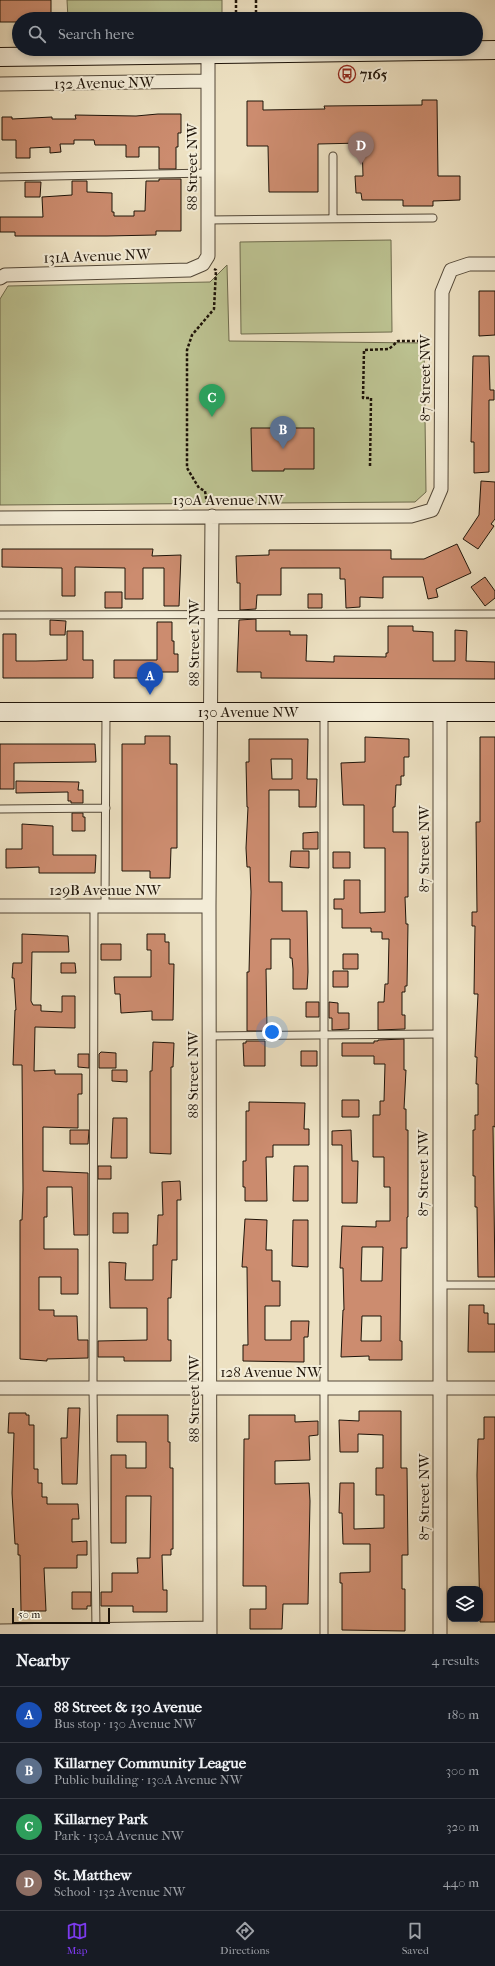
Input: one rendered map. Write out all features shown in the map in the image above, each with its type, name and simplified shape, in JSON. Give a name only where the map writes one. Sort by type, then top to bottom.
[{"type":"street","name":"132 Avenue NW","points":[[483,50],[495,50]]},
{"type":"street","name":"132 Avenue NW","points":[[0,57],[69,56]]},
{"type":"street","name":"88 Street NW","points":[[203,264],[208,256],[208,56]]},
{"type":"street","name":"132 Avenue NW","points":[[0,84],[208,81]]},
{"type":"street","name":"131A Avenue NW","points":[[3,277],[189,270],[203,264]]},
{"type":"street","name":"87 Street NW","points":[[441,489],[442,292],[451,270],[469,264],[495,264]]},
{"type":"street","name":"130A Avenue NW","points":[[0,518],[410,516],[432,510],[441,489]]},
{"type":"street","name":"88 Street NW","points":[[210,1631],[209,906],[210,614],[212,516]]},
{"type":"street","name":"130 Avenue NW","points":[[0,712],[495,712]]},
{"type":"street","name":"87 Street NW","points":[[440,712],[440,1634]]},
{"type":"street","name":"129B Avenue NW","points":[[0,906],[209,906]]},
{"type":"street","name":"128 Avenue NW","points":[[0,1388],[495,1388]]},
{"type":"street","points":[[0,1631],[210,1631]]},
{"type":"lane","points":[[333,156],[334,218]]},
{"type":"lane","points":[[0,177],[209,173]]},
{"type":"lane","points":[[208,220],[433,218]]},
{"type":"lane","points":[[0,615],[495,614]]},
{"type":"lane","points":[[96,1630],[93,1388],[99,907],[106,808],[106,712]]},
{"type":"lane","points":[[324,712],[324,1634]]},
{"type":"lane","points":[[0,809],[106,808]]},
{"type":"lane","points":[[209,1036],[440,1034]]},
{"type":"lane","points":[[439,1285],[495,1285]]},
{"type":"path","points":[[236,0],[236,12]]},
{"type":"path","points":[[256,0],[256,12]]},
{"type":"path","points":[[203,264],[216,270],[216,300],[211,315],[192,335],[187,350],[187,468],[199,488],[204,491],[207,506],[212,516]]},
{"type":"path","points":[[370,466],[371,398],[363,398],[364,350],[389,349],[398,341],[441,341]]},
{"type":"green space","points":[[67,0],[222,0],[222,12],[68,12]]},
{"type":"green space","points":[[391,240],[392,332],[241,334],[240,242]]},
{"type":"green space","points":[[227,265],[229,341],[424,343],[426,492],[415,502],[0,505],[0,299],[8,286],[210,282]]},
{"type":"building","points":[[0,0],[51,0],[51,12],[12,12],[12,22],[0,22]]},
{"type":"building","points":[[422,100],[437,100],[438,176],[460,176],[460,200],[433,201],[433,206],[403,206],[403,200],[362,200],[361,193],[356,193],[355,176],[363,176],[362,143],[318,144],[318,192],[269,192],[268,146],[247,146],[247,101],[263,101],[263,110],[325,109],[324,106],[422,105]]},
{"type":"building","points":[[181,114],[181,133],[178,133],[178,147],[176,147],[176,169],[159,169],[159,147],[139,147],[139,157],[126,157],[126,145],[95,145],[94,140],[74,140],[74,144],[60,144],[61,152],[50,153],[50,147],[30,148],[30,158],[16,158],[16,140],[2,140],[2,117],[12,117],[12,119],[52,117],[52,119],[76,119],[75,115],[136,116]]},
{"type":"building","points":[[159,179],[181,179],[181,231],[156,231],[156,235],[107,236],[15,236],[15,232],[0,232],[0,217],[43,217],[42,197],[72,195],[72,181],[87,181],[87,192],[112,193],[112,212],[114,212],[114,216],[134,216],[134,211],[145,211],[146,181],[159,181]]},
{"type":"building","points":[[25,182],[41,182],[40,197],[25,197]]},
{"type":"building","points":[[479,291],[495,291],[495,335],[479,336]]},
{"type":"building","points":[[473,356],[489,356],[490,390],[494,390],[494,400],[489,400],[489,472],[474,473],[474,442],[471,442]]},
{"type":"building","points":[[251,428],[314,428],[314,469],[252,471]]},
{"type":"building","points":[[481,481],[495,482],[495,519],[491,524],[494,526],[478,549],[463,539],[479,515]]},
{"type":"building","points":[[457,544],[471,573],[436,589],[438,597],[428,599],[423,577],[383,577],[383,598],[360,597],[360,607],[346,608],[345,579],[340,579],[340,568],[281,568],[281,595],[257,595],[256,609],[240,610],[240,583],[237,583],[236,556],[269,555],[269,550],[391,550],[391,559],[424,559]]},
{"type":"building","points":[[2,549],[153,549],[152,556],[181,555],[179,606],[164,606],[164,568],[143,568],[143,599],[125,599],[125,568],[75,567],[75,596],[62,596],[62,568],[2,567]]},
{"type":"building","points":[[485,577],[495,591],[495,598],[485,606],[471,587]]},
{"type":"building","points":[[105,592],[122,592],[122,608],[105,608]]},
{"type":"building","points":[[308,594],[322,594],[322,608],[308,608]]},
{"type":"building","points":[[256,619],[256,631],[290,631],[290,635],[307,635],[306,661],[334,662],[334,656],[386,657],[386,653],[388,653],[388,626],[413,626],[413,631],[433,632],[433,661],[455,661],[455,630],[467,631],[466,661],[495,662],[495,679],[261,678],[261,672],[237,672],[239,620]]},
{"type":"building","points":[[50,620],[66,621],[65,635],[50,635]]},
{"type":"building","points":[[157,622],[172,622],[172,641],[174,641],[174,654],[178,654],[178,672],[147,672],[147,678],[114,678],[114,660],[157,660]]},
{"type":"building","points":[[67,631],[83,631],[83,660],[93,660],[93,678],[3,678],[3,634],[16,634],[16,661],[67,660]]},
{"type":"building","points":[[145,736],[170,736],[170,764],[177,764],[177,848],[171,848],[170,878],[150,878],[150,871],[122,871],[122,744],[145,744]]},
{"type":"building","points":[[365,737],[409,739],[409,757],[404,757],[404,776],[401,776],[401,785],[396,785],[395,807],[393,807],[393,832],[408,832],[408,897],[405,897],[406,924],[408,924],[407,986],[405,986],[405,992],[402,992],[402,1015],[405,1015],[405,1029],[378,1030],[378,1002],[384,1002],[385,984],[388,984],[389,939],[382,939],[382,932],[371,932],[371,928],[342,928],[342,909],[334,909],[334,899],[344,899],[344,880],[360,880],[360,913],[385,912],[385,848],[364,848],[364,805],[343,805],[341,763],[365,762]]},
{"type":"building","points":[[480,737],[495,737],[495,1127],[493,1126],[495,1277],[478,1277],[477,1207],[475,1207],[475,1176],[473,1176],[473,1130],[475,1130],[475,1115],[478,1115],[478,1084],[476,1084],[477,1057],[475,1057],[478,994],[474,994],[475,926],[472,926],[472,912],[477,912],[476,822],[480,822]]},
{"type":"building","points":[[249,739],[308,739],[307,779],[317,779],[316,807],[299,807],[299,790],[269,790],[269,882],[282,882],[282,911],[307,911],[308,972],[307,989],[293,989],[290,939],[271,939],[271,969],[266,969],[267,1029],[265,1031],[247,1031],[247,972],[249,972],[251,892],[250,867],[247,867],[246,848],[248,807],[246,762],[249,762]],"holes":[[[271,759],[292,759],[292,779],[272,779]]]},
{"type":"building","points":[[0,744],[95,744],[96,762],[14,763],[14,789],[0,789]]},
{"type":"building","points":[[16,781],[79,782],[78,790],[83,790],[83,803],[71,803],[71,801],[68,801],[68,792],[16,793]]},
{"type":"building","points":[[72,813],[83,813],[83,817],[85,817],[85,831],[72,831]]},
{"type":"building","points":[[22,824],[53,826],[53,855],[96,855],[95,873],[39,873],[39,867],[6,868],[6,849],[22,849]]},
{"type":"building","points":[[318,832],[318,849],[303,849],[303,833]]},
{"type":"building","points":[[291,851],[309,851],[309,868],[290,867]]},
{"type":"building","points":[[333,852],[350,852],[350,868],[333,868]]},
{"type":"building","points":[[22,934],[68,936],[69,952],[32,952],[31,1001],[33,1005],[41,1005],[41,1011],[62,1012],[62,996],[75,996],[75,1028],[35,1027],[34,1071],[55,1070],[55,1074],[82,1074],[82,1094],[78,1094],[78,1128],[43,1127],[43,1171],[88,1173],[88,1235],[74,1235],[72,1187],[47,1187],[47,1217],[44,1217],[44,1249],[78,1249],[78,1294],[61,1294],[61,1277],[39,1277],[39,1310],[54,1310],[54,1316],[77,1316],[78,1340],[88,1340],[88,1358],[47,1359],[47,1361],[20,1359],[20,1220],[22,1220],[23,1190],[22,1065],[13,1065],[16,1010],[14,978],[12,978],[13,963],[22,963]]},
{"type":"building","points":[[147,934],[165,934],[165,942],[169,942],[169,964],[174,964],[173,1020],[152,1020],[152,1011],[121,1013],[120,994],[115,994],[114,977],[151,977],[151,950],[147,950]]},
{"type":"building","points":[[101,944],[121,944],[121,960],[101,960]]},
{"type":"building","points":[[343,954],[358,954],[358,969],[343,969]]},
{"type":"building","points":[[61,963],[75,963],[76,973],[61,973]]},
{"type":"building","points":[[333,971],[348,971],[348,987],[333,987]]},
{"type":"building","points":[[306,1002],[319,1002],[319,1017],[306,1017]]},
{"type":"building","points":[[329,1002],[338,1003],[338,1013],[349,1013],[349,1029],[332,1030],[332,1018],[329,1018]]},
{"type":"building","points":[[404,1039],[404,1070],[406,1070],[404,1109],[406,1109],[406,1130],[408,1130],[408,1217],[407,1248],[401,1248],[400,1341],[402,1341],[402,1360],[369,1360],[369,1356],[341,1357],[344,1310],[343,1268],[340,1268],[342,1226],[376,1227],[376,1221],[390,1221],[390,1187],[384,1187],[384,1157],[373,1157],[373,1115],[380,1115],[380,1101],[384,1101],[385,1064],[374,1064],[374,1056],[342,1056],[342,1043],[374,1043],[374,1041]],"holes":[[[362,1247],[383,1247],[382,1281],[361,1281]],[[362,1316],[381,1316],[381,1341],[361,1341]]]},
{"type":"building","points":[[246,1041],[265,1041],[265,1066],[244,1066],[243,1043],[246,1043]]},
{"type":"building","points":[[153,1042],[174,1043],[173,1067],[171,1067],[171,1154],[150,1153],[150,1071],[152,1071]]},
{"type":"building","points":[[301,1051],[317,1051],[317,1066],[301,1066]]},
{"type":"building","points":[[101,1052],[116,1053],[116,1068],[99,1068],[99,1054]]},
{"type":"building","points":[[78,1054],[89,1054],[89,1068],[78,1067]]},
{"type":"building","points":[[112,1070],[127,1070],[127,1082],[112,1081]]},
{"type":"building","points":[[342,1100],[359,1100],[359,1117],[342,1117]]},
{"type":"building","points":[[249,1102],[305,1103],[304,1129],[309,1129],[309,1145],[273,1145],[273,1157],[266,1157],[267,1201],[245,1201],[245,1187],[243,1187],[243,1161],[246,1161],[246,1111],[249,1111]]},
{"type":"building","points":[[113,1118],[127,1118],[127,1158],[111,1158]]},
{"type":"building","points":[[70,1130],[89,1130],[88,1144],[70,1144]]},
{"type":"building","points":[[351,1130],[352,1161],[358,1161],[357,1203],[342,1203],[342,1145],[332,1145],[332,1131]]},
{"type":"building","points":[[98,1166],[111,1166],[111,1179],[98,1179]]},
{"type":"building","points":[[294,1166],[308,1166],[308,1201],[293,1201]]},
{"type":"building","points":[[180,1181],[181,1200],[177,1200],[177,1260],[172,1260],[171,1298],[168,1298],[168,1340],[171,1340],[171,1361],[124,1361],[124,1357],[98,1357],[98,1341],[147,1340],[147,1308],[110,1308],[109,1262],[126,1263],[125,1280],[153,1280],[153,1245],[157,1245],[158,1215],[163,1215],[162,1182]]},
{"type":"building","points":[[113,1213],[128,1213],[128,1233],[113,1233]]},
{"type":"building","points":[[245,1219],[267,1220],[266,1250],[272,1250],[272,1281],[280,1281],[280,1306],[265,1306],[265,1340],[291,1340],[291,1321],[309,1321],[308,1337],[304,1337],[304,1362],[243,1361],[243,1345],[248,1345],[247,1267],[242,1267]]},
{"type":"building","points":[[293,1220],[308,1220],[308,1267],[292,1266]]},
{"type":"building","points":[[469,1305],[484,1305],[484,1313],[488,1313],[488,1324],[495,1324],[495,1352],[468,1352]]},
{"type":"building","points":[[68,1408],[80,1408],[77,1484],[62,1484],[61,1438],[67,1438]]},
{"type":"building","points":[[359,1411],[401,1411],[401,1468],[407,1468],[408,1555],[402,1555],[402,1589],[405,1589],[405,1631],[342,1630],[342,1583],[340,1583],[340,1573],[370,1572],[370,1544],[343,1544],[342,1513],[339,1513],[340,1483],[354,1483],[354,1529],[384,1528],[384,1495],[376,1495],[376,1468],[383,1468],[383,1435],[358,1434],[358,1452],[340,1452],[339,1420],[359,1421]]},
{"type":"building","points":[[9,1413],[26,1413],[26,1415],[29,1415],[29,1425],[34,1425],[34,1469],[38,1469],[38,1483],[42,1483],[42,1497],[47,1497],[47,1504],[78,1504],[79,1519],[72,1519],[72,1542],[87,1541],[87,1555],[77,1555],[77,1568],[44,1568],[46,1611],[21,1611],[20,1555],[18,1555],[18,1544],[15,1544],[12,1493],[14,1433],[8,1433]]},
{"type":"building","points":[[117,1415],[168,1415],[170,1468],[173,1468],[173,1549],[171,1549],[171,1555],[162,1555],[163,1590],[167,1590],[167,1612],[133,1612],[133,1606],[101,1606],[101,1592],[112,1592],[112,1573],[138,1573],[137,1558],[150,1558],[151,1496],[126,1496],[126,1543],[111,1543],[111,1455],[126,1455],[126,1468],[146,1468],[146,1442],[117,1442]]},
{"type":"building","points":[[249,1415],[295,1415],[295,1422],[318,1421],[318,1435],[309,1436],[310,1460],[275,1461],[275,1484],[309,1483],[310,1501],[308,1604],[283,1604],[282,1629],[250,1629],[250,1609],[266,1609],[266,1586],[243,1586],[244,1439],[249,1439]]},
{"type":"building","points":[[484,1417],[495,1417],[495,1622],[483,1622],[483,1586],[479,1586],[477,1475],[478,1439],[484,1439]]},
{"type":"building","points":[[72,1592],[91,1592],[91,1606],[87,1606],[87,1609],[72,1609]]},
{"type":"place","name":"7165","points":[[347,74]]},
{"type":"place","name":"St. Matthew","points":[[361,165]]},
{"type":"place","name":"Killarney Park","points":[[212,417]]},
{"type":"place","name":"Killarney Community League","points":[[283,449]]},
{"type":"place","name":"88 Street & 130 Avenue","points":[[150,695]]}]
